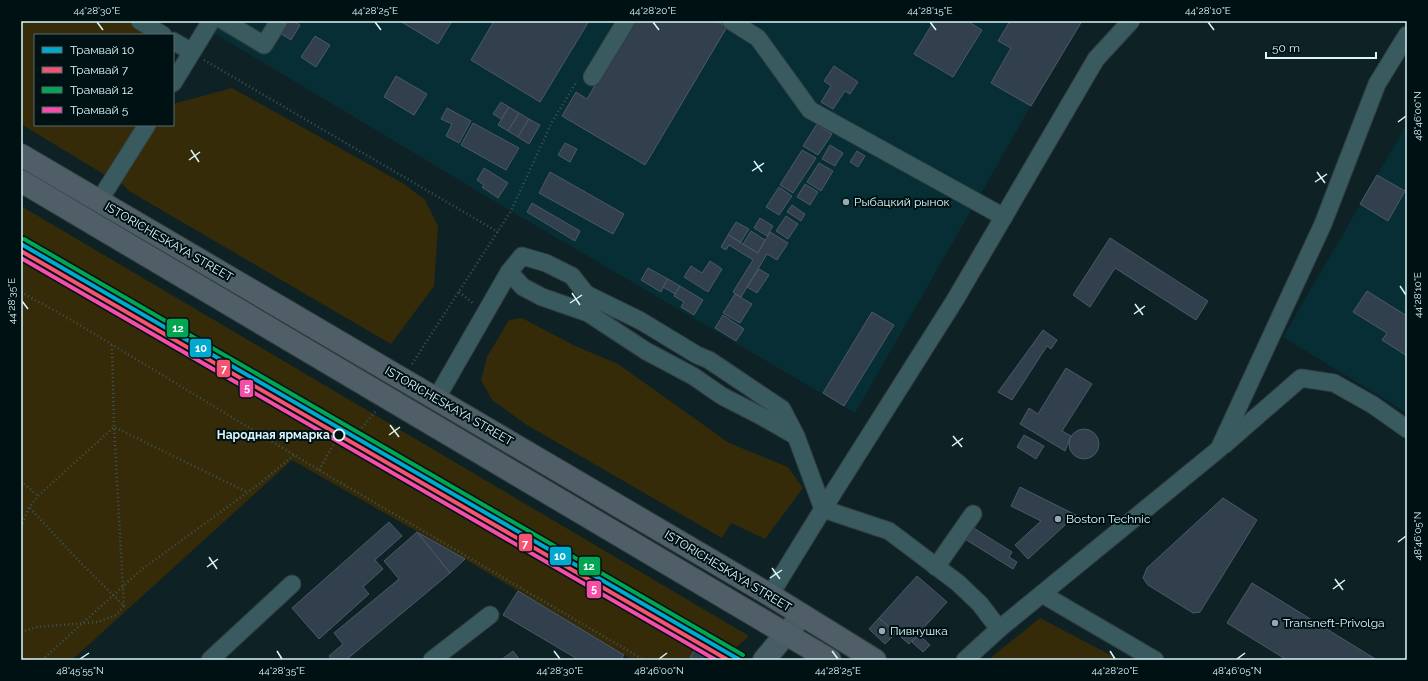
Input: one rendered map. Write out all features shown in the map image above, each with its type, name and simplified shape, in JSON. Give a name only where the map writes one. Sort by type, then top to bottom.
[{"type":"highway","name":"ISTORICHESKAYA STREET","points":[[21,155],[770,595],[876,660]]},
{"type":"highway","name":"ISTORICHESKAYA STREET","points":[[21,180],[830,660]]},
{"type":"main road","points":[[764,660],[802,615]]},
{"type":"street","points":[[140,21],[161,34]]},
{"type":"street","points":[[174,81],[211,21]]},
{"type":"street","points":[[224,21],[264,45],[279,21]]},
{"type":"street","points":[[587,76],[626,21]]},
{"type":"street","points":[[731,21],[758,38],[810,110],[1004,217]]},
{"type":"street","points":[[770,595],[955,300],[1096,59],[1130,21]]},
{"type":"street","points":[[1219,449],[1323,224],[1377,84],[1407,35]]},
{"type":"street","points":[[174,42],[192,52]]},
{"type":"street","points":[[99,201],[146,126]]},
{"type":"street","points":[[436,399],[509,272],[522,256],[546,264],[572,276],[586,294],[641,321],[697,355],[709,360],[782,409],[796,436],[823,509]]},
{"type":"street","points":[[509,272],[523,287],[542,297],[588,314],[646,351],[693,376],[722,396],[796,436]]},
{"type":"street","points":[[693,376],[697,355]]},
{"type":"street","points":[[965,660],[998,629],[1219,449],[1301,378],[1334,383],[1373,405],[1407,429]]},
{"type":"street","points":[[823,509],[889,532],[958,583],[980,604],[998,629]]},
{"type":"street","points":[[936,567],[973,514]]},
{"type":"street","points":[[210,660],[292,584]]},
{"type":"street","points":[[1042,594],[1155,660]]},
{"type":"street","points":[[432,660],[490,615]]},
{"type":"path","points":[[192,52],[498,232]]},
{"type":"path","points":[[414,361],[511,211],[552,122],[587,76]]},
{"type":"path","points":[[21,292],[319,470],[644,660]]},
{"type":"path","points":[[21,632],[37,627],[98,622],[116,615],[124,606],[114,427],[112,345]]},
{"type":"path","points":[[114,427],[248,492]]},
{"type":"path","points":[[21,528],[29,507],[38,496],[114,427]]},
{"type":"path","points":[[319,470],[335,443]]},
{"type":"path","points":[[42,660],[141,570],[248,492],[294,455]]},
{"type":"path","points":[[21,481],[38,496]]},
{"type":"path","points":[[29,507],[78,560],[124,606]]},
{"type":"shaded area","points":[[21,21],[128,21],[149,34],[34,34],[34,126],[136,126],[105,175],[21,124]]},
{"type":"shaded area","points":[[194,21],[1082,21],[1031,106],[855,413],[511,211]]},
{"type":"shaded area","points":[[232,88],[404,184],[425,200],[438,226],[434,286],[391,344],[129,191],[121,182],[156,126],[174,126],[174,104]]},
{"type":"shaded area","points":[[1407,124],[1407,413],[1283,337]]},
{"type":"shaded area","points":[[21,206],[749,636],[722,660],[633,660],[465,559],[292,460],[72,660],[21,660]]},
{"type":"shaded area","points":[[522,318],[573,345],[618,364],[729,443],[788,467],[803,488],[765,539],[731,523],[722,538],[527,425],[492,400],[481,380],[487,357],[509,320]]},
{"type":"shaded area","points":[[1040,618],[1120,660],[988,660]]},
{"type":"building","points":[[285,21],[294,21],[300,25],[291,40],[278,32]]},
{"type":"building","points":[[400,21],[452,21],[438,44]]},
{"type":"building","points":[[494,21],[589,21],[540,102],[471,60]]},
{"type":"building","points":[[633,21],[716,21],[727,27],[645,165],[562,116],[576,92],[587,99]]},
{"type":"building","points":[[934,21],[967,21],[982,30],[953,77],[914,54]]},
{"type":"building","points":[[1010,21],[1082,21],[1031,106],[991,83],[1011,48],[998,41]]},
{"type":"building","points":[[315,36],[330,45],[316,67],[301,57]]},
{"type":"building","points":[[834,66],[858,82],[850,94],[845,91],[833,109],[821,102],[831,86],[824,81]]},
{"type":"building","points":[[396,76],[427,94],[414,115],[384,97]]},
{"type":"building","points":[[501,102],[509,107],[501,119],[493,114]]},
{"type":"building","points":[[509,107],[519,113],[508,131],[498,125]]},
{"type":"building","points":[[447,108],[471,121],[459,143],[446,136],[452,124],[441,119]]},
{"type":"building","points":[[519,113],[529,119],[518,137],[508,131]]},
{"type":"building","points":[[529,119],[540,125],[529,144],[518,137]]},
{"type":"building","points":[[473,123],[519,148],[506,170],[461,145]]},
{"type":"building","points":[[817,124],[832,134],[818,155],[803,146]]},
{"type":"building","points":[[565,143],[577,149],[570,162],[558,155]]},
{"type":"building","points":[[830,145],[843,153],[835,166],[822,159]]},
{"type":"building","points":[[802,150],[816,158],[793,193],[780,185]]},
{"type":"building","points":[[857,151],[865,156],[858,167],[850,162]]},
{"type":"building","points":[[819,163],[833,171],[821,191],[807,182]]},
{"type":"building","points":[[484,168],[508,183],[498,198],[482,187],[484,185],[477,180]]},
{"type":"building","points":[[550,172],[624,214],[613,234],[539,193]]},
{"type":"building","points":[[1377,175],[1405,191],[1388,221],[1360,204]]},
{"type":"building","points":[[805,184],[818,192],[810,205],[797,197]]},
{"type":"building","points":[[779,187],[792,196],[779,215],[766,207]]},
{"type":"building","points":[[532,203],[580,231],[575,241],[527,212]]},
{"type":"building","points":[[792,205],[805,214],[801,221],[787,212]]},
{"type":"building","points":[[786,216],[798,224],[788,239],[776,231]]},
{"type":"building","points":[[760,218],[773,226],[767,236],[754,228]]},
{"type":"building","points":[[736,222],[749,229],[741,242],[728,235]]},
{"type":"building","points":[[751,231],[765,240],[758,253],[743,244]]},
{"type":"building","points":[[770,232],[788,243],[777,260],[767,254],[741,297],[733,292],[753,260],[729,245],[726,250],[721,247],[728,235],[758,253]]},
{"type":"building","points":[[1110,238],[1208,301],[1196,320],[1115,268],[1090,307],[1073,295]]},
{"type":"building","points":[[710,261],[722,269],[708,292],[684,277],[691,266],[702,273]]},
{"type":"building","points":[[648,268],[668,279],[661,292],[641,280]]},
{"type":"building","points":[[759,269],[769,275],[757,293],[747,287]]},
{"type":"building","points":[[668,279],[680,286],[675,294],[663,287]]},
{"type":"building","points":[[680,286],[703,300],[694,315],[681,307],[684,302],[674,296]]},
{"type":"building","points":[[1367,291],[1407,316],[1407,356],[1382,340],[1387,333],[1353,312]]},
{"type":"building","points":[[735,294],[752,304],[740,323],[723,313]]},
{"type":"building","points":[[872,312],[894,325],[844,406],[823,393]]},
{"type":"building","points":[[723,315],[744,329],[736,341],[715,328]]},
{"type":"building","points":[[1043,330],[1057,340],[1051,349],[1047,346],[1012,400],[998,392]]},
{"type":"building","points":[[1066,368],[1092,384],[1062,431],[1071,436],[1065,451],[1020,424],[1029,408],[1038,414]]},
{"type":"building","points":[[1084,429],[1095,433],[1099,444],[1095,455],[1084,459],[1073,455],[1069,444],[1073,433]]},
{"type":"building","points":[[1024,435],[1044,446],[1036,459],[1017,447]]},
{"type":"building","points":[[1020,487],[1076,515],[1028,559],[1015,545],[1041,521],[1011,506]]},
{"type":"building","points":[[1223,498],[1257,520],[1200,612],[1193,613],[1148,585],[1143,578],[1147,568]]},
{"type":"building","points":[[389,522],[402,536],[375,560],[383,569],[363,587],[369,594],[319,639],[292,608]]},
{"type":"building","points":[[972,527],[1012,552],[1009,557],[1017,562],[1013,569],[965,539]]},
{"type":"building","points":[[417,532],[465,559],[450,573]]},
{"type":"building","points":[[417,532],[450,573],[346,660],[332,660],[329,656],[343,644],[334,633],[399,579],[384,561]]},
{"type":"building","points":[[917,576],[947,602],[909,644],[879,618]]},
{"type":"building","points":[[1252,583],[1377,660],[1287,660],[1227,623]]},
{"type":"building","points":[[518,591],[624,655],[621,660],[579,660],[503,615]]},
{"type":"building","name":"Пивнушка","points":[[879,618],[896,633],[885,644],[869,629]]},
{"type":"building","points":[[919,635],[930,645],[923,652],[912,642]]},
{"type":"building","points":[[513,651],[520,660],[501,660]]},
{"type":"building","points":[[694,651],[707,657],[705,660],[696,660],[690,657]]},
{"type":"tram line","name":"12","points":[[24,239],[743,655]]},
{"type":"tram line","name":"10","points":[[21,244],[740,660]]},
{"type":"tram line","name":"7","points":[[21,251],[728,660]]},
{"type":"tram line","name":"5","points":[[21,258],[716,660]]},
{"type":"place","name":"Рыбацкий рынок","points":[[846,202]]},
{"type":"place","name":"Народная ярмарка","points":[[339,435]]},
{"type":"place","name":"Boston Technic","points":[[1058,519]]},
{"type":"place","name":"Transneft-Privolga","points":[[1275,623]]},
{"type":"place","name":"Пивнушка","points":[[882,631]]}]
